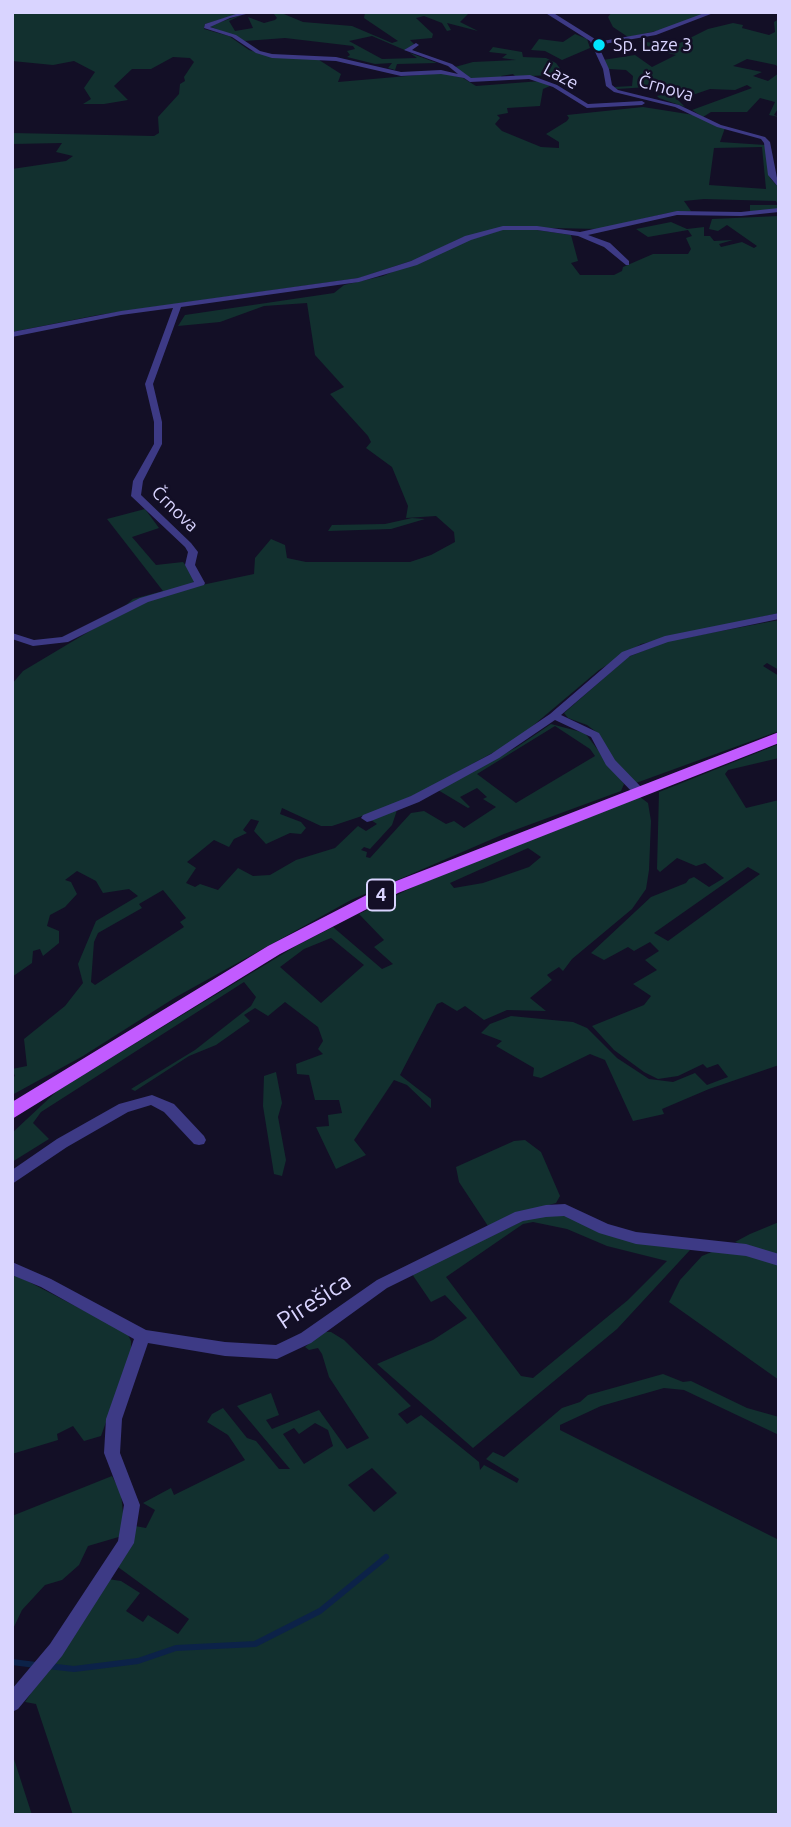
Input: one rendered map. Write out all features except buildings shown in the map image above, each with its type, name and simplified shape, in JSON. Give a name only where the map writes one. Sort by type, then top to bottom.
[{"type":"main road","name":"4","points":[[12,1112],[274,950],[404,884],[779,737]]},
{"type":"street","name":"Laze","points":[[251,12],[216,21],[207,27],[234,36],[258,52],[272,56],[336,60],[401,74],[441,72],[476,81],[533,78],[555,86],[579,104],[593,107],[642,103],[687,110]]},
{"type":"street","points":[[547,12],[594,44],[654,34],[713,12]]},
{"type":"street","name":"Črnova","points":[[594,44],[606,69],[609,86],[616,91],[687,110],[719,126],[763,138],[767,142],[772,175],[779,186]]},
{"type":"street","name":"Laze","points":[[416,46],[407,50],[450,65],[463,77]]},
{"type":"street","points":[[580,234],[677,213],[741,214],[779,210]]},
{"type":"street","points":[[12,335],[121,313],[359,280],[414,262],[468,238],[503,228],[537,228],[580,234],[607,245],[626,263]]},
{"type":"street","name":"Črnova","points":[[12,636],[33,643],[64,640],[144,600],[200,583],[190,565],[193,552],[188,545],[136,496],[138,481],[158,444],[158,422],[149,384],[177,307]]},
{"type":"street","points":[[367,818],[415,799],[495,756],[554,716],[605,670],[643,646],[710,628],[779,616]]},
{"type":"street","points":[[554,716],[594,735],[610,762],[640,793]]},
{"type":"street","points":[[12,1178],[62,1143],[124,1108],[152,1100],[169,1108],[199,1140]]},
{"type":"street","name":"Pirešica","points":[[12,1268],[47,1283],[143,1336],[184,1345],[277,1352],[306,1338],[382,1284],[520,1216],[565,1210],[604,1229],[636,1238],[746,1250],[779,1260]]},
{"type":"street","points":[[12,1703],[56,1650],[126,1543],[132,1505],[112,1453],[114,1419],[143,1336]]},
{"type":"green space","points":[[12,12],[245,12],[205,24],[204,29],[229,36],[249,50],[263,54],[316,58],[341,74],[338,82],[442,73],[463,78],[476,86],[541,81],[550,86],[543,89],[540,106],[507,108],[508,113],[497,115],[500,118],[495,124],[502,131],[541,147],[559,148],[559,142],[546,134],[567,121],[567,115],[643,107],[694,115],[725,128],[720,142],[765,145],[770,178],[779,188],[779,209],[750,213],[750,205],[778,205],[776,201],[704,199],[684,201],[691,211],[668,213],[599,229],[503,227],[461,238],[420,258],[359,278],[98,315],[12,332],[12,169],[66,161],[73,156],[56,152],[62,143],[12,144],[12,133],[154,136],[159,133],[158,117],[179,94],[180,84],[185,81],[184,77],[194,62],[190,58],[173,57],[151,69],[132,69],[114,86],[128,100],[83,104],[91,99],[84,88],[95,72],[74,61],[53,65],[12,61]],"holes":[[[762,147],[766,189],[709,185],[714,148]]]},
{"type":"green space","points":[[279,12],[303,22],[352,26],[392,43],[398,41],[364,18],[365,13],[470,12],[460,22],[478,31],[447,23],[451,30],[447,31],[442,23],[424,16],[416,18],[433,34],[432,38],[410,40],[415,45],[406,49],[407,51],[372,36],[349,41],[382,59],[417,58],[410,53],[437,63],[397,64],[395,70],[388,68],[392,63],[375,64],[347,57],[350,55],[347,51],[355,49],[353,46],[285,38],[245,41],[209,26],[244,14],[229,21],[235,31],[253,28],[248,17],[264,23],[275,20],[277,18],[274,14]]},
{"type":"green space","points":[[612,12],[710,12],[666,29],[628,37],[613,27],[608,17]]},
{"type":"green space","points":[[779,19],[779,69],[776,65],[747,59],[733,66],[762,72],[753,76],[768,81],[779,73],[779,107],[774,115],[779,117],[769,115],[775,102],[760,98],[747,112],[711,112],[703,117],[692,110],[752,88],[747,85],[735,90],[710,89],[678,100],[685,107],[659,98],[657,96],[673,92],[663,86],[617,89],[614,87],[632,86],[633,76],[626,70],[609,69],[603,60],[635,55],[652,67],[676,55],[655,50],[639,41],[674,46],[708,29],[733,23],[769,35],[775,32],[774,22]]},
{"type":"green space","points":[[575,34],[587,39],[590,48],[562,60],[545,51],[531,50],[539,39],[563,42]]},
{"type":"green space","points":[[493,47],[522,52],[523,57],[546,58],[556,63],[564,74],[516,77],[513,74],[501,76],[503,79],[471,79],[455,67],[473,62],[516,60],[502,58],[507,54],[489,52]]},
{"type":"green space","points":[[779,216],[779,613],[641,644],[599,670],[516,740],[421,792],[383,809],[332,826],[321,826],[282,808],[280,814],[301,822],[306,828],[301,834],[290,833],[266,844],[254,831],[259,821],[251,819],[243,830],[247,833],[234,839],[229,847],[214,840],[187,862],[196,868],[186,883],[218,890],[238,868],[253,876],[270,875],[296,860],[335,848],[358,826],[366,831],[377,824],[371,820],[397,810],[392,825],[370,849],[364,847],[361,850],[367,852],[366,857],[370,858],[411,813],[424,811],[446,824],[454,821],[464,828],[496,807],[483,799],[487,797],[477,788],[460,797],[470,807],[468,808],[438,790],[517,747],[551,724],[585,733],[624,784],[621,791],[504,834],[351,900],[176,997],[83,1056],[12,1095],[12,1078],[15,1076],[12,1069],[27,1066],[24,1039],[65,1006],[83,983],[78,964],[96,921],[138,896],[129,889],[103,893],[96,881],[77,871],[65,880],[71,882],[77,894],[65,907],[50,915],[47,926],[59,931],[59,943],[43,956],[40,949],[33,951],[32,963],[12,977],[12,684],[23,671],[110,619],[133,599],[163,591],[107,519],[145,509],[159,528],[132,537],[156,565],[183,562],[195,577],[193,584],[197,586],[254,574],[255,558],[271,539],[285,545],[287,558],[306,562],[410,562],[431,555],[455,542],[454,532],[436,516],[406,518],[408,506],[392,467],[366,448],[371,442],[368,436],[330,394],[344,387],[315,355],[307,303],[264,306],[220,322],[178,326],[185,315],[334,293],[344,285],[383,276],[459,243],[501,230],[530,229],[571,235],[578,261],[571,263],[580,275],[614,275],[622,271],[623,267],[653,254],[688,254],[691,249],[686,238],[692,236],[688,230],[648,237],[636,229],[671,222],[687,229],[704,227],[704,236],[710,236],[714,241],[733,240],[719,244],[721,247],[742,242],[754,248],[757,246],[727,225],[718,231],[709,229],[712,219]],"holes":[[[555,726],[590,749],[595,756],[516,803],[477,774]],[[163,890],[186,918],[180,922],[184,927],[95,985],[91,982],[94,942],[98,933],[142,908],[139,904]]]},
{"type":"green space","points":[[412,518],[425,519],[391,529],[328,531],[332,525],[385,524]]},
{"type":"green space","points":[[779,620],[779,670],[767,663],[763,666],[779,676],[779,731],[636,783],[622,774],[599,734],[587,725],[568,718],[564,713],[628,657],[668,641]]},
{"type":"green space","points":[[779,744],[779,758],[728,770],[725,774],[746,808],[779,800],[779,1065],[709,1089],[662,1109],[664,1114],[633,1121],[605,1060],[590,1054],[541,1078],[533,1076],[534,1068],[496,1046],[502,1041],[481,1033],[490,1024],[511,1016],[573,1022],[587,1028],[617,1058],[649,1079],[673,1082],[695,1073],[707,1085],[728,1077],[718,1064],[707,1068],[703,1064],[678,1076],[658,1079],[614,1050],[592,1026],[644,1005],[651,996],[633,984],[657,970],[645,960],[659,951],[650,942],[634,951],[628,947],[604,960],[591,953],[651,897],[694,877],[709,887],[724,878],[705,863],[696,866],[677,858],[660,872],[657,869],[659,792]],"holes":[[[748,867],[760,874],[668,941],[654,933]]]},
{"type":"green space","points":[[640,797],[648,803],[651,821],[649,870],[646,889],[632,909],[572,959],[563,971],[559,967],[547,975],[552,980],[530,998],[546,1011],[507,1010],[484,1020],[465,1006],[457,1011],[442,1002],[437,1004],[400,1075],[431,1099],[431,1108],[407,1085],[394,1080],[354,1140],[366,1155],[336,1169],[316,1127],[329,1126],[328,1115],[342,1113],[339,1100],[315,1100],[309,1075],[297,1074],[296,1064],[323,1054],[318,1049],[323,1041],[318,1027],[285,1002],[268,1016],[255,1008],[244,1015],[250,1021],[216,1045],[189,1056],[135,1091],[131,1089],[195,1050],[251,1006],[256,997],[244,982],[41,1112],[33,1123],[49,1139],[12,1162],[12,1133],[57,1091],[296,946],[333,927],[382,969],[393,964],[374,947],[384,940],[359,914],[415,886]],"holes":[[[528,848],[541,857],[529,867],[483,883],[454,888],[450,883]],[[331,938],[364,965],[321,1003],[280,967],[304,949]]]},
{"type":"green space","points":[[276,1072],[282,1103],[278,1117],[286,1160],[282,1176],[274,1174],[263,1106],[264,1076]]},
{"type":"green space","points":[[525,1140],[541,1152],[560,1196],[556,1203],[488,1226],[459,1182],[456,1167],[514,1141]]},
{"type":"green space","points":[[569,1216],[690,1250],[617,1329],[473,1448],[377,1364],[433,1340],[467,1318],[445,1295],[431,1302],[412,1274],[529,1218]],"holes":[[[533,1222],[567,1229],[607,1246],[667,1261],[628,1300],[533,1378],[521,1376],[446,1277],[523,1224]]]},
{"type":"green space","points":[[779,1222],[779,1257],[735,1242],[750,1234]]},
{"type":"green space","points":[[732,1249],[779,1265],[779,1380],[669,1302],[680,1280],[702,1256],[714,1251]]},
{"type":"green space","points":[[12,1273],[127,1333],[131,1341],[131,1353],[101,1436],[84,1441],[73,1426],[57,1434],[58,1440],[12,1454]]},
{"type":"green space","points":[[323,1332],[331,1332],[344,1340],[411,1406],[398,1414],[407,1424],[421,1415],[479,1462],[480,1470],[484,1465],[517,1483],[519,1479],[486,1459],[493,1452],[504,1457],[562,1408],[580,1402],[588,1395],[663,1374],[683,1382],[691,1381],[747,1408],[779,1417],[779,1435],[684,1390],[664,1388],[601,1406],[560,1425],[560,1430],[779,1540],[779,1815],[73,1815],[36,1704],[25,1702],[108,1579],[121,1581],[140,1593],[126,1611],[143,1622],[148,1615],[178,1634],[189,1619],[118,1567],[135,1526],[146,1528],[155,1510],[143,1503],[171,1488],[174,1495],[245,1460],[228,1435],[207,1422],[212,1414],[223,1408],[247,1438],[256,1441],[279,1469],[290,1469],[237,1406],[271,1393],[279,1415],[266,1420],[272,1429],[319,1410],[347,1449],[369,1438],[329,1377],[318,1348],[309,1350],[305,1347]],"holes":[[[315,1423],[328,1430],[333,1446],[304,1464],[283,1434],[294,1428],[299,1434]],[[372,1468],[397,1493],[374,1512],[348,1485]]]},
{"type":"green space","points":[[112,1476],[121,1493],[124,1523],[122,1536],[88,1546],[79,1565],[62,1580],[45,1585],[22,1610],[12,1631],[12,1516]]},
{"type":"green space","points":[[12,1753],[32,1815],[12,1815]]},
{"type":"waterway","points":[[48,1666],[74,1669],[138,1661],[176,1648],[255,1644],[320,1611],[386,1557]]},
{"type":"waterway","points":[[12,1662],[36,1665]]},
{"type":"place","name":"Sp. Laze 3","points":[[599,45]]}]
